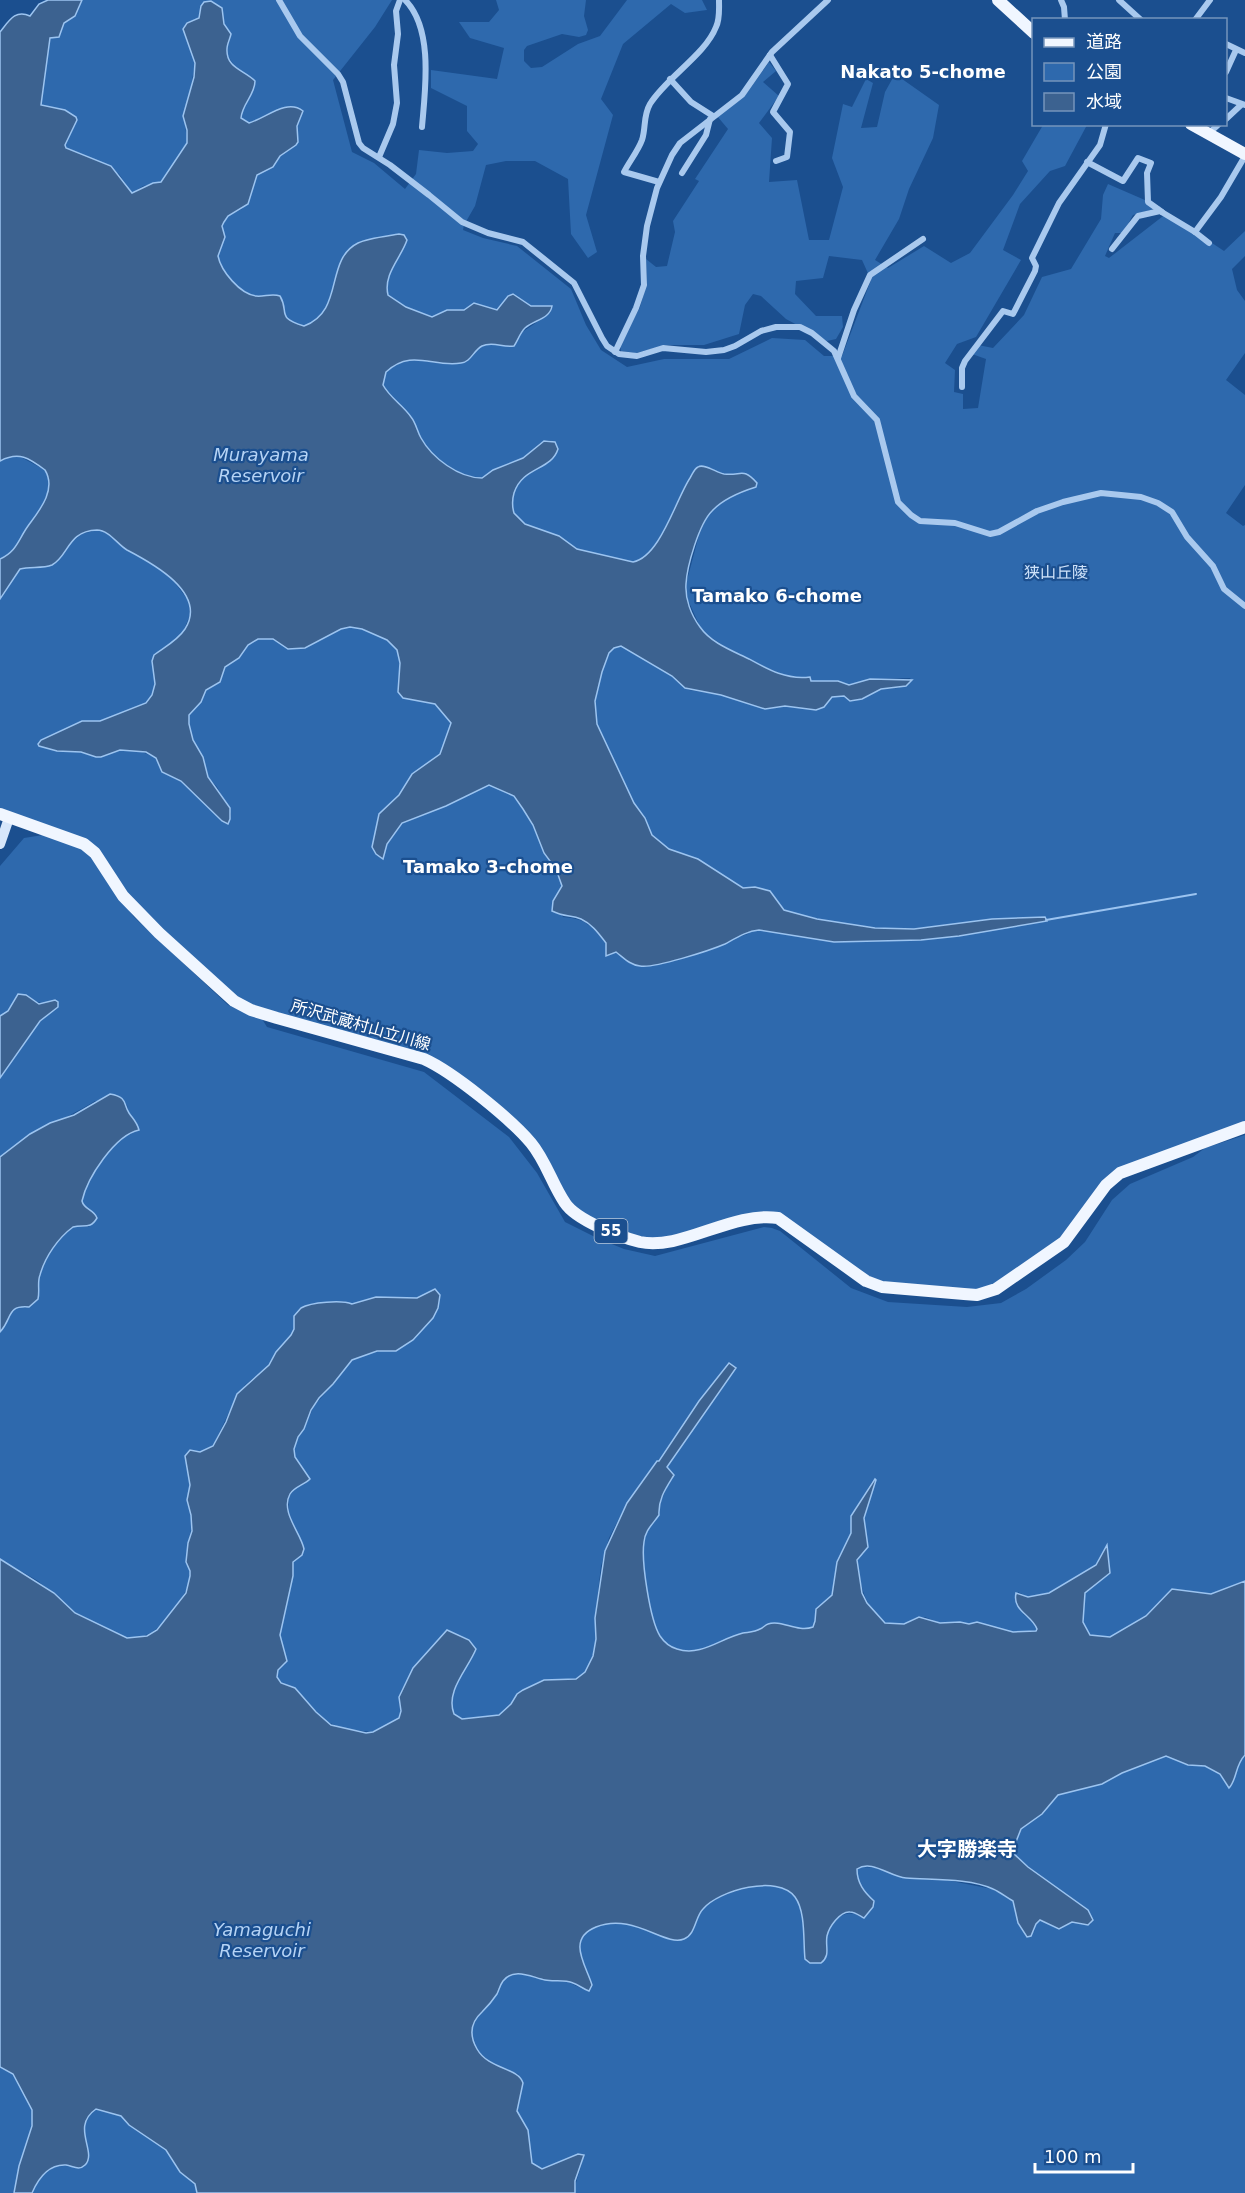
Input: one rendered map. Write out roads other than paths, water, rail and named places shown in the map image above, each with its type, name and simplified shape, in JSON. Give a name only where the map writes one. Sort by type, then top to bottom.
[{"type":"main road","points":[[998,0],[1032,31]]},
{"type":"main road","points":[[1194,126],[1245,155]]},
{"type":"main road","name":"所沢武蔵村山立川線","points":[[5,816],[84,844],[95,853],[123,896],[159,933],[234,1001],[251,1010],[277,1018],[424,1059],[440,1068],[505,1118],[530,1142],[541,1157],[562,1199],[571,1210],[604,1228],[638,1242],[663,1242],[745,1219],[766,1216],[778,1218],[866,1281],[882,1287],[976,1295],[1004,1285],[1064,1242],[1106,1185],[1120,1173],[1245,1127]]},
{"type":"street","points":[[279,0],[300,36],[343,82],[363,148],[379,157],[462,222],[488,233],[523,242],[574,283],[594,324],[608,346],[615,352],[632,357],[663,348],[706,352],[723,351],[770,328],[800,327],[830,346],[838,358],[854,396],[875,417],[879,424],[898,502],[916,519],[928,523],[955,524],[990,534],[999,532],[1030,514],[1063,502],[1101,493],[1141,497],[1158,503],[1172,512],[1187,537],[1213,566],[1224,590],[1245,606]]},
{"type":"street","points":[[379,157],[393,124],[396,110],[394,65],[398,34],[396,14],[400,0]]},
{"type":"street","points":[[405,0],[410,4],[419,25],[426,60],[422,127]]},
{"type":"street","points":[[659,182],[624,172],[642,140],[645,116],[649,106],[670,79],[711,36],[719,19],[719,0]]},
{"type":"street","points":[[615,352],[644,285],[645,232],[659,182],[672,155],[680,143],[742,95],[770,55],[828,0]]},
{"type":"street","points":[[1061,0],[1065,18]]},
{"type":"street","points":[[1119,0],[1139,18]]},
{"type":"street","points":[[1196,18],[1210,0]]},
{"type":"street","points":[[1227,45],[1245,53]]},
{"type":"street","points":[[1227,70],[1236,50]]},
{"type":"street","points":[[770,55],[788,84],[773,112],[790,132],[787,157],[776,161]]},
{"type":"street","points":[[670,79],[691,102],[711,117]]},
{"type":"street","points":[[1227,98],[1243,105],[1227,118]]},
{"type":"street","points":[[682,173],[706,135],[711,117]]},
{"type":"street","points":[[962,387],[962,368],[965,362],[1003,311],[1012,314],[1035,271],[1036,266],[1032,258],[1050,217],[1100,145],[1105,126]]},
{"type":"street","points":[[1208,134],[1217,126]]},
{"type":"street","points":[[1195,232],[1221,197],[1245,155]]},
{"type":"street","points":[[1087,162],[1123,181],[1138,158],[1151,163],[1147,173],[1148,202],[1209,243]]},
{"type":"street","points":[[1112,249],[1138,216],[1162,212]]},
{"type":"street","points":[[838,358],[854,310],[870,275],[923,239]]},
{"type":"street","points":[[0,844],[5,816]]},
{"type":"water","name":"Murayama Reservoir","points":[[48,0],[82,0],[75,16],[64,23],[59,37],[50,38],[41,105],[65,110],[76,117],[77,120],[65,145],[66,148],[111,166],[132,193],[153,183],[161,182],[187,143],[187,130],[183,116],[194,77],[195,63],[183,29],[187,23],[199,18],[204,2],[211,1],[222,8],[224,24],[231,34],[227,45],[229,60],[255,81],[241,118],[249,123],[283,108],[297,108],[303,111],[297,126],[298,142],[296,145],[280,156],[273,167],[257,175],[248,204],[228,216],[224,222],[222,226],[225,237],[218,256],[227,275],[244,291],[256,296],[280,296],[289,320],[304,326],[317,319],[330,298],[341,261],[358,243],[372,238],[399,234],[404,235],[407,240],[390,273],[387,287],[388,295],[406,307],[432,317],[447,310],[464,310],[474,303],[497,310],[508,296],[513,294],[531,306],[552,306],[545,317],[525,328],[514,346],[494,344],[482,346],[464,362],[451,364],[423,360],[405,361],[386,372],[383,385],[408,413],[432,453],[447,466],[464,475],[482,478],[493,470],[523,458],[544,441],[555,442],[558,449],[554,456],[518,484],[513,498],[514,513],[525,524],[559,536],[577,549],[633,562],[643,558],[659,539],[697,468],[704,466],[724,474],[748,475],[757,483],[756,487],[732,496],[716,507],[707,517],[695,546],[687,576],[686,595],[689,607],[700,627],[710,638],[723,646],[786,676],[810,677],[811,681],[838,681],[849,685],[870,679],[912,680],[906,686],[881,689],[862,699],[850,701],[844,696],[832,697],[824,707],[816,710],[785,706],[765,709],[721,695],[685,688],[672,676],[621,646],[614,648],[609,653],[602,672],[595,701],[597,724],[634,803],[645,818],[652,835],[669,849],[698,859],[743,888],[755,887],[770,891],[784,910],[817,919],[875,928],[914,929],[992,919],[1045,917],[1047,921],[921,940],[834,942],[759,930],[746,933],[708,950],[657,965],[636,965],[616,952],[606,956],[606,943],[589,924],[581,919],[552,911],[553,901],[562,886],[556,869],[544,853],[533,825],[514,796],[489,785],[446,806],[402,823],[387,844],[383,859],[376,854],[372,847],[379,814],[399,795],[412,774],[440,754],[451,723],[435,704],[403,698],[398,692],[400,663],[397,650],[387,640],[362,629],[350,627],[341,629],[305,648],[288,649],[273,639],[258,639],[248,645],[239,658],[225,667],[220,682],[206,690],[201,702],[189,715],[189,724],[193,740],[203,757],[208,777],[230,808],[228,824],[222,821],[181,781],[162,772],[156,758],[146,752],[120,750],[96,757],[81,752],[57,751],[39,746],[41,740],[82,721],[100,721],[146,703],[152,695],[155,684],[152,661],[154,655],[182,633],[190,616],[189,603],[174,581],[150,563],[124,548],[105,532],[97,530],[87,531],[74,539],[58,561],[52,565],[20,569],[0,599],[0,559],[17,545],[45,500],[49,485],[45,470],[29,459],[18,456],[0,461],[0,32],[16,15],[30,16],[39,4]]},
{"type":"water","points":[[18,994],[26,995],[39,1004],[55,1000],[58,1002],[58,1007],[40,1021],[0,1078],[0,1016],[8,1011]]},
{"type":"water","points":[[110,1094],[124,1101],[139,1130],[121,1140],[112,1149],[90,1181],[82,1201],[97,1218],[89,1225],[73,1227],[57,1242],[42,1268],[38,1299],[29,1307],[13,1310],[0,1332],[0,1157],[30,1134],[50,1123],[74,1115]]},
{"type":"water","name":"Yamaguchi Reservoir","points":[[435,1289],[440,1295],[438,1308],[433,1318],[413,1340],[396,1351],[377,1351],[352,1360],[311,1410],[294,1449],[295,1457],[310,1479],[290,1494],[288,1501],[289,1515],[304,1549],[302,1555],[293,1562],[293,1576],[280,1635],[287,1661],[278,1670],[277,1677],[281,1683],[295,1688],[331,1725],[366,1733],[373,1732],[399,1718],[401,1711],[399,1697],[413,1668],[447,1630],[469,1640],[476,1649],[459,1680],[453,1697],[454,1714],[462,1719],[499,1715],[523,1690],[544,1680],[576,1679],[585,1672],[593,1656],[596,1639],[595,1618],[605,1551],[627,1503],[659,1461],[699,1401],[729,1363],[736,1368],[667,1467],[674,1475],[661,1499],[659,1515],[645,1538],[643,1551],[647,1590],[656,1628],[667,1644],[677,1649],[694,1651],[735,1635],[756,1631],[767,1624],[813,1627],[816,1609],[832,1595],[837,1562],[851,1533],[851,1516],[875,1479],[864,1518],[868,1547],[857,1560],[862,1593],[867,1603],[885,1623],[904,1624],[919,1617],[940,1623],[977,1622],[1013,1632],[1036,1631],[1034,1624],[1017,1604],[1016,1593],[1028,1597],[1049,1593],[1096,1565],[1107,1545],[1110,1573],[1085,1593],[1083,1622],[1090,1635],[1110,1637],[1146,1616],[1172,1589],[1211,1594],[1245,1581],[1245,1755],[1239,1763],[1233,1781],[1229,1788],[1220,1774],[1205,1766],[1188,1765],[1166,1756],[1122,1773],[1102,1784],[1058,1795],[1042,1814],[1021,1829],[1012,1852],[1028,1867],[1088,1910],[1093,1920],[1088,1925],[1072,1922],[1059,1929],[1040,1920],[1031,1936],[1027,1937],[1018,1923],[1013,1901],[984,1885],[962,1881],[906,1878],[875,1867],[863,1866],[857,1869],[858,1879],[864,1891],[874,1901],[873,1907],[864,1918],[856,1913],[846,1912],[836,1920],[828,1932],[827,1954],[821,1963],[810,1963],[805,1959],[801,1910],[795,1897],[787,1890],[776,1886],[763,1886],[735,1891],[711,1902],[700,1912],[691,1933],[684,1939],[667,1938],[623,1924],[596,1927],[587,1932],[582,1938],[580,1953],[592,1985],[589,1991],[566,1981],[545,1980],[523,1974],[507,1977],[497,1994],[475,2020],[472,2029],[473,2039],[482,2056],[515,2074],[523,2083],[517,2111],[528,2130],[532,2163],[542,2169],[578,2154],[584,2155],[575,2181],[575,2193],[197,2193],[195,2184],[180,2172],[166,2150],[129,2125],[121,2116],[96,2109],[85,2124],[89,2153],[85,2165],[78,2168],[66,2165],[54,2167],[41,2178],[32,2193],[14,2193],[19,2166],[32,2126],[32,2110],[13,2074],[0,2067],[0,1559],[54,1593],[75,1613],[127,1638],[147,1636],[157,1630],[186,1593],[190,1576],[186,1562],[192,1531],[187,1500],[190,1485],[185,1456],[190,1450],[200,1452],[213,1446],[237,1394],[269,1365],[276,1352],[291,1335],[294,1329],[294,1316],[301,1308],[312,1304],[334,1302],[352,1304],[376,1297],[417,1298]]},
{"type":"waterway","points":[[1046,920],[1196,894]]},
{"type":"district","name":"Nakato 5-chome","points":[[923,71]]},
{"type":"district","name":"Tamako 6-chome","points":[[777,595]]},
{"type":"district","name":"Tamako 3-chome","points":[[488,866]]},
{"type":"district","name":"大字勝楽寺","points":[[967,1849]]},
{"type":"park label","name":"狭山丘陵","points":[[1056,572]]}]
